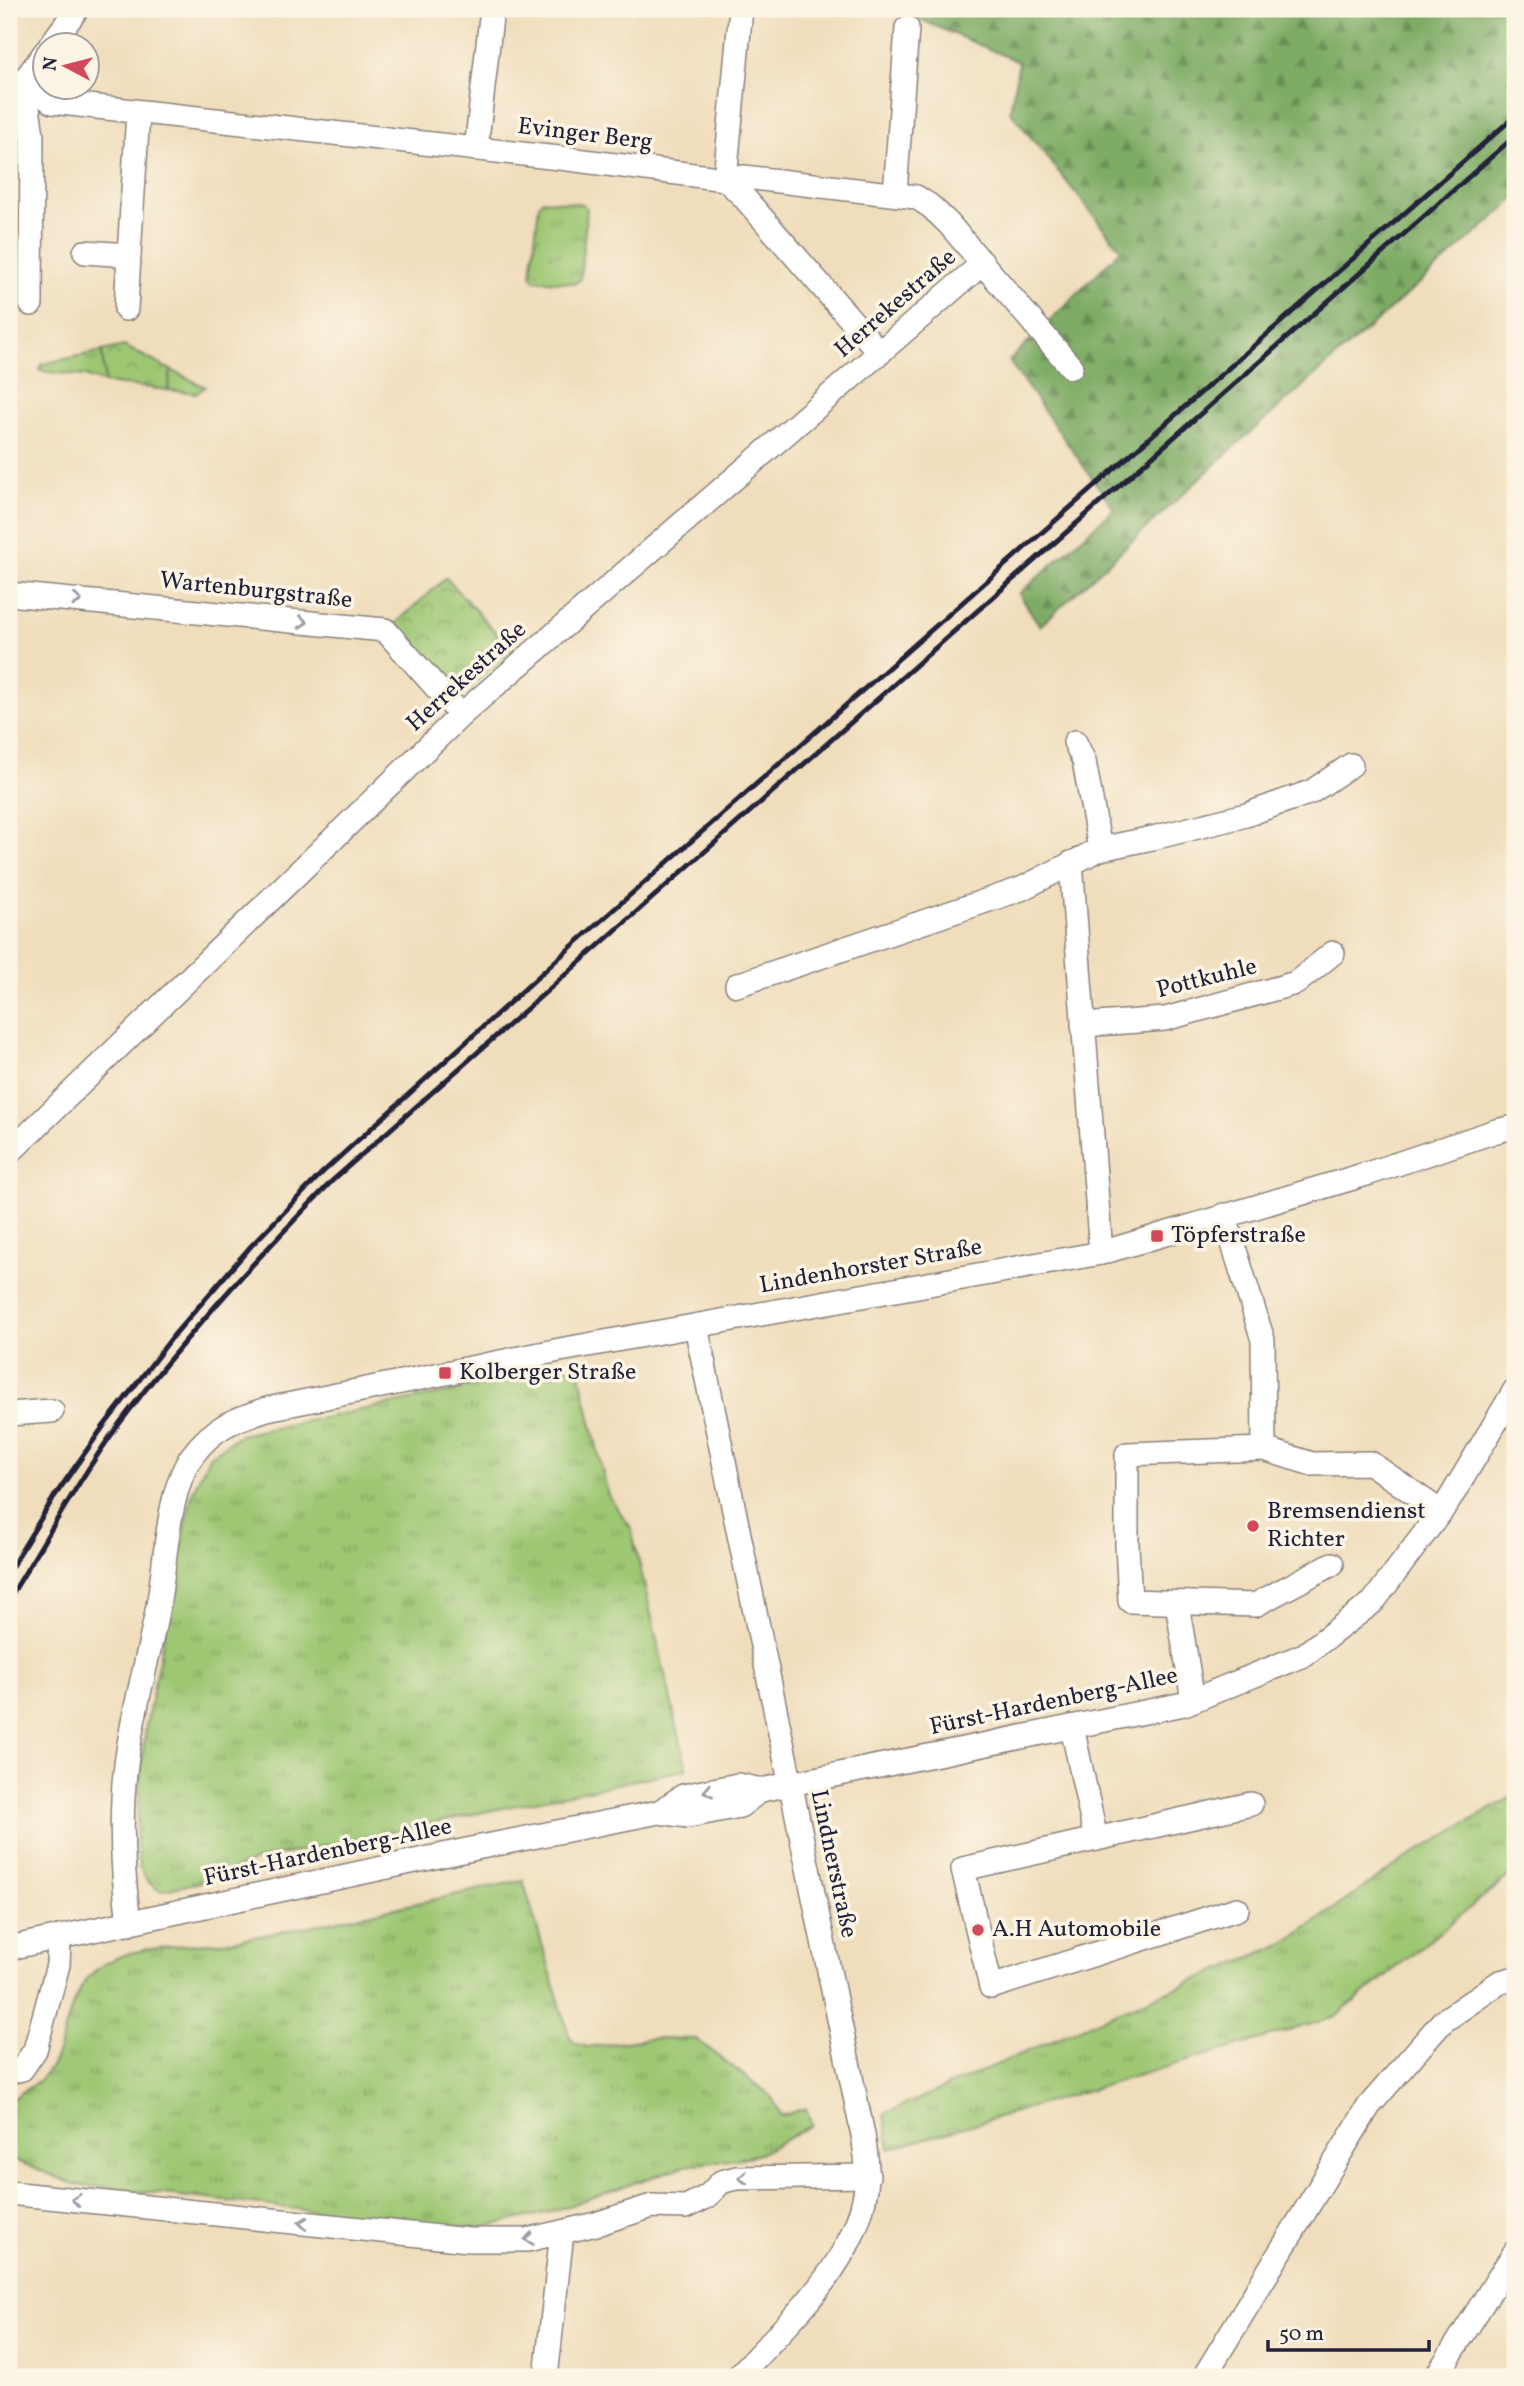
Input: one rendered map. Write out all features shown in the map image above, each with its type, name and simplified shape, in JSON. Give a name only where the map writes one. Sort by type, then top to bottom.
[{"type":"street","points":[[60,32],[77,9]]},
{"type":"street","points":[[475,149],[492,9]]},
{"type":"street","points":[[741,9],[725,179],[880,352]]},
{"type":"street","points":[[895,193],[907,28]]},
{"type":"street","points":[[9,101],[32,69]]},
{"type":"street","points":[[24,80],[32,135],[31,304]]},
{"type":"street","name":"Evinger Berg","points":[[24,80],[52,102],[725,179],[744,177],[916,197],[930,206],[983,263],[1071,368]]},
{"type":"street","points":[[126,309],[138,113]]},
{"type":"street","points":[[85,252],[129,255]]},
{"type":"street","name":"Herrekestraße","points":[[9,1153],[461,715],[983,263]]},
{"type":"street","name":"Wartenburgstraße","points":[[9,594],[386,630],[461,715]]},
{"type":"street","points":[[1075,742],[1084,761],[1100,849]]},
{"type":"street","points":[[737,985],[1021,890],[1100,849],[1257,811],[1311,792],[1352,765]]},
{"type":"street","points":[[1071,863],[1101,1253]]},
{"type":"street","name":"Pottkuhle","points":[[1083,1026],[1166,1019],[1296,983],[1333,953]]},
{"type":"street","name":"Lindenhorster Straße","points":[[129,1923],[123,1843],[127,1758],[155,1626],[172,1508],[180,1480],[192,1457],[206,1440],[226,1423],[267,1409],[560,1350],[1101,1253],[1515,1127]]},
{"type":"street","points":[[1224,1215],[1263,1340],[1264,1450]]},
{"type":"street","name":"Lindnerstraße","points":[[696,1326],[863,2135],[868,2176],[864,2204],[853,2236],[832,2272],[740,2376]]},
{"type":"street","name":"Fürst-Hardenberg-Allee","points":[[9,1948],[481,1847],[659,1812],[688,1816],[740,1806],[761,1790],[1184,1704],[1295,1658],[1314,1647],[1373,1602],[1441,1512],[1515,1390]]},
{"type":"street","points":[[9,1414],[52,1411]]},
{"type":"street","points":[[1332,1564],[1255,1605],[1130,1601],[1127,1454],[1264,1450],[1312,1464],[1370,1463],[1441,1512]]},
{"type":"street","points":[[1177,1603],[1193,1700]]},
{"type":"street","points":[[1072,1727],[1096,1839]]},
{"type":"street","points":[[1237,1909],[991,1987],[963,1869],[1251,1804]]},
{"type":"street","points":[[9,2072],[22,2069],[35,2050],[58,1965],[59,1937]]},
{"type":"street","points":[[1204,2377],[1370,2106],[1442,2022],[1500,1982],[1515,1978]]},
{"type":"street","points":[[9,2193],[469,2241],[527,2240],[652,2206],[686,2207],[708,2196],[721,2182],[736,2178],[868,2176]]},
{"type":"street","points":[[546,2377],[562,2232]]},
{"type":"street","points":[[1436,2377],[1515,2252]]},
{"type":"green space","points":[[901,9],[1515,9],[1515,199],[1235,446],[1040,626],[1019,594],[1114,509],[1009,361],[1121,250],[1010,111],[1019,62]]},
{"type":"green space","points":[[543,200],[583,204],[587,209],[580,280],[575,283],[535,280],[531,275],[539,205]]},
{"type":"green space","points":[[124,346],[171,370],[168,390],[105,383],[102,351]]},
{"type":"green space","points":[[102,351],[105,383],[85,376],[40,371],[42,364]]},
{"type":"green space","points":[[171,370],[205,387],[197,393],[168,390]]},
{"type":"green space","points":[[446,578],[511,649],[461,695],[395,624]]},
{"type":"green space","points":[[578,1366],[608,1495],[631,1528],[687,1769],[257,1860],[200,1882],[160,1891],[148,1882],[139,1866],[136,1836],[146,1726],[192,1493],[209,1457],[239,1435]]},
{"type":"green space","points":[[1515,1795],[1515,1871],[1335,2017],[890,2149],[884,2114],[1101,2019],[1285,1943],[1405,1859]]},
{"type":"green space","points":[[523,1880],[569,2035],[574,2043],[587,2047],[655,2038],[696,2039],[771,2096],[781,2116],[806,2108],[812,2125],[759,2154],[684,2166],[550,2212],[483,2227],[440,2227],[74,2184],[9,2158],[9,2101],[35,2083],[51,2066],[76,1997],[90,1975],[101,1966],[148,1949],[272,1934]]},
{"type":"railway","points":[[9,1571],[54,1497],[103,1427],[174,1335],[251,1246],[323,1172],[562,955],[1515,116]]},
{"type":"railway","points":[[9,1599],[62,1510],[119,1424],[222,1298],[333,1180],[1515,136]]},
{"type":"place","name":"Töpferstraße","points":[[1157,1236]]},
{"type":"place","name":"Kolberger Straße","points":[[445,1373]]},
{"type":"place","name":"Bremsendienst Richter","points":[[1253,1526]]},
{"type":"place","name":"A.H Automobile","points":[[978,1930]]}]
